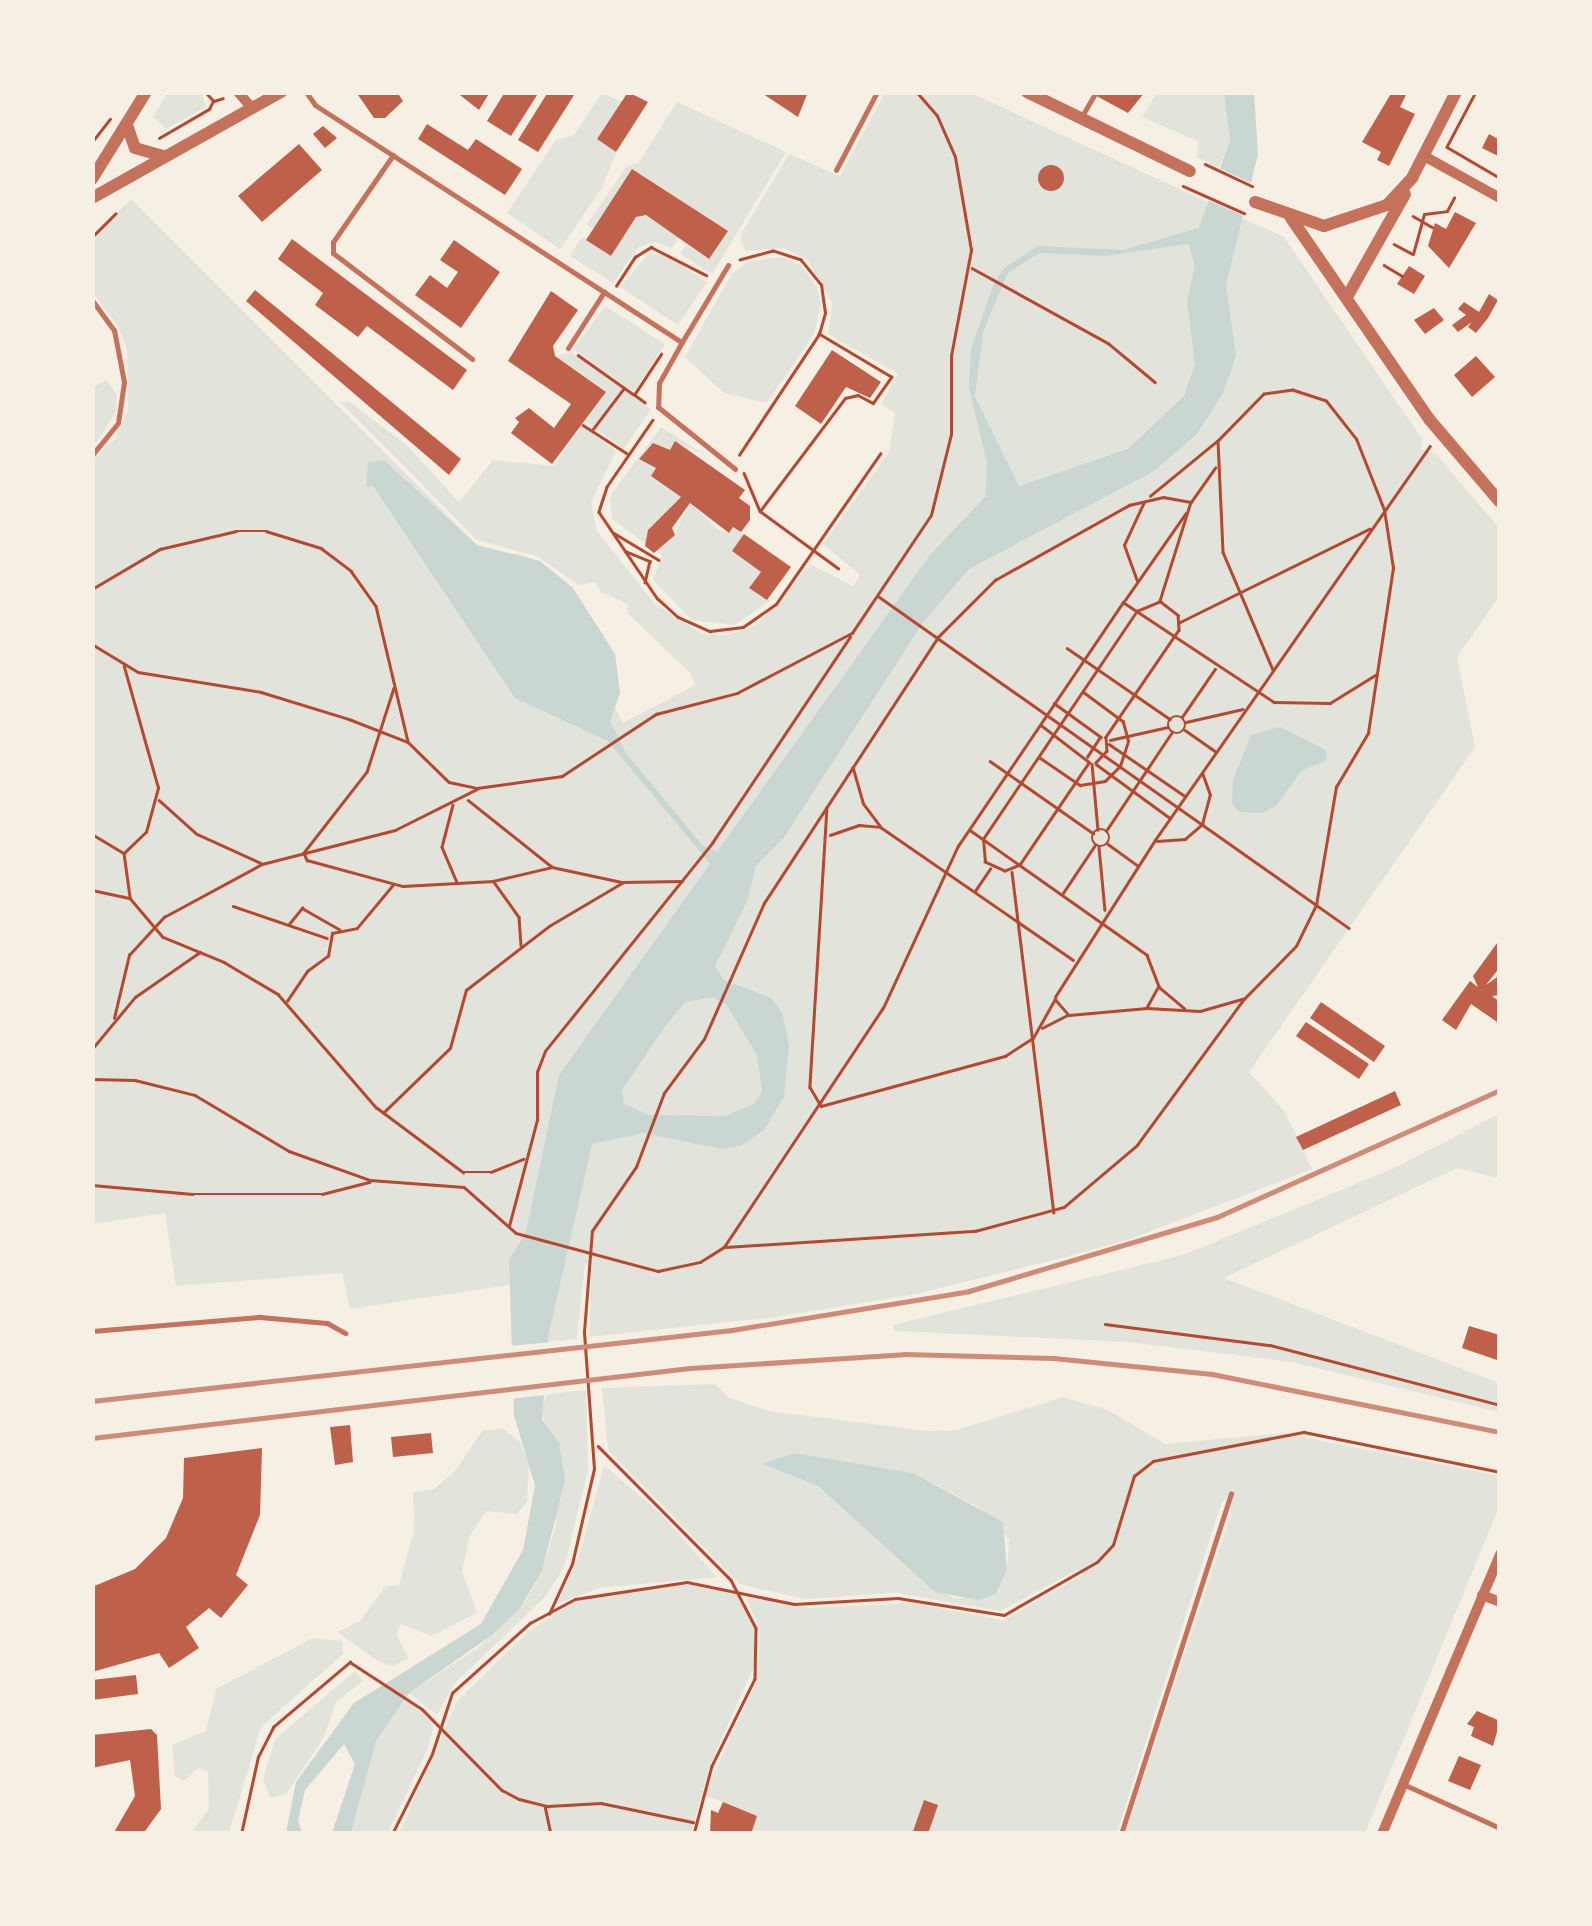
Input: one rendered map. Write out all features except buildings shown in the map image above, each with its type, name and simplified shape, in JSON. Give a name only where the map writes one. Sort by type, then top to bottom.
[{"type":"street","points":[[92,180],[146,92]]},
{"type":"street","points":[[238,92],[252,108]]},
{"type":"street","points":[[92,198],[281,92]]},
{"type":"street","points":[[1027,92],[1192,166]]},
{"type":"street","points":[[1346,297],[1456,92]]},
{"type":"street","points":[[126,124],[135,148],[166,156]]},
{"type":"street","points":[[1424,156],[1500,198]]},
{"type":"street","points":[[1255,203],[1324,226],[1347,222],[1387,205],[1412,178]]},
{"type":"street","points":[[1291,218],[1429,419],[1500,502]]},
{"type":"street","points":[[1382,1834],[1500,1554]]},
{"type":"street","points":[[1482,1595],[1500,1602]]},
{"type":"lane","points":[[306,92],[393,155],[682,342]]},
{"type":"lane","points":[[836,170],[878,92]]},
{"type":"lane","points":[[1080,119],[1094,95]]},
{"type":"lane","points":[[393,155],[333,242],[332,252],[472,359]]},
{"type":"lane","points":[[728,265],[658,383],[658,407],[736,465]]},
{"type":"lane","points":[[568,348],[604,292]]},
{"type":"lane","points":[[92,300],[114,330],[124,382],[118,423],[92,455]]},
{"type":"lane","points":[[92,1331],[260,1317],[328,1324],[344,1333]]},
{"type":"lane","points":[[1121,1834],[1231,1493]]},
{"type":"lane","points":[[1403,1784],[1500,1828]]},
{"type":"path","points":[[205,92],[212,101]]},
{"type":"path","points":[[509,1228],[537,1120],[538,1065],[545,1050],[712,844],[931,515],[944,479],[952,434],[951,356],[971,268],[954,157],[937,116],[916,92]]},
{"type":"path","points":[[1476,92],[1447,147],[1500,178]]},
{"type":"path","points":[[149,141],[164,138],[212,101],[223,98]]},
{"type":"path","points":[[92,142],[118,108]]},
{"type":"path","points":[[1192,166],[1255,203]]},
{"type":"path","points":[[1183,186],[1255,203]]},
{"type":"path","points":[[1394,244],[1413,254],[1424,233],[1415,229],[1424,214],[1447,211],[1454,198]]},
{"type":"path","points":[[92,237],[115,214]]},
{"type":"path","points":[[1412,216],[1432,227]]},
{"type":"path","points":[[616,287],[635,256],[651,246],[711,279],[744,258]]},
{"type":"path","points":[[1384,265],[1402,276]]},
{"type":"path","points":[[971,268],[1108,343],[1155,382]]},
{"type":"path","points":[[602,278],[630,296]]},
{"type":"path","points":[[760,510],[845,398],[858,395],[874,404],[891,377],[819,334]]},
{"type":"path","points":[[634,395],[666,345]]},
{"type":"path","points":[[568,348],[658,413]]},
{"type":"path","points":[[592,430],[624,388]]},
{"type":"path","points":[[549,1614],[576,1548],[596,1445],[584,1332],[592,1231],[648,1140],[657,1110],[720,1002],[748,929],[825,805],[938,637],[1015,565],[1148,498],[1218,441],[1264,394],[1307,392],[1334,408],[1356,439],[1384,510],[1393,568],[1368,733],[1332,804],[1316,905],[1296,946],[1244,999],[1137,1145],[1090,1190],[1054,1212],[975,1231],[724,1247]]},
{"type":"path","points":[[582,425],[629,454]]},
{"type":"path","points":[[1218,441],[1222,552],[1273,670]]},
{"type":"path","points":[[815,1102],[829,1107],[858,1100],[929,1072],[1004,1056],[1034,1038],[1074,960],[1106,912],[1431,444]]},
{"type":"path","points":[[721,632],[759,618],[776,604],[880,454]]},
{"type":"path","points":[[736,465],[752,482],[760,510],[838,568]]},
{"type":"path","points":[[990,868],[980,850],[983,839],[1137,612],[1160,601],[1191,502],[1216,467]]},
{"type":"path","points":[[1148,498],[1191,502]]},
{"type":"path","points":[[1138,581],[1124,545],[1148,498]]},
{"type":"path","points":[[92,1079],[135,1080],[195,1094],[289,1151],[370,1180],[464,1186],[516,1233],[658,1271],[700,1262],[724,1247],[815,1102],[892,992],[968,829],[1045,713],[1188,513]]},
{"type":"path","points":[[92,589],[128,564],[201,538],[252,530],[302,541],[335,557],[376,606],[408,742],[441,778],[477,788],[562,776],[600,757],[665,710],[772,678],[852,632]]},
{"type":"path","points":[[1105,755],[1106,739],[1175,638],[1180,622],[1370,530]]},
{"type":"path","points":[[611,535],[659,560]]},
{"type":"path","points":[[623,553],[632,549],[647,553]]},
{"type":"path","points":[[644,583],[651,564],[647,553]]},
{"type":"path","points":[[878,596],[1349,928]]},
{"type":"path","points":[[1160,601],[1180,622]]},
{"type":"path","points":[[1123,602],[1257,693],[1288,705],[1318,706],[1378,674]]},
{"type":"path","points":[[92,644],[124,666],[284,698],[408,742]]},
{"type":"path","points":[[1067,648],[1170,719],[1182,717],[1217,666]]},
{"type":"path","points":[[124,666],[152,747],[158,800],[146,832],[124,853]]},
{"type":"path","points":[[304,857],[354,793],[381,733],[394,688]]},
{"type":"path","points":[[1039,757],[1075,783],[1093,785],[1112,776],[1120,766],[1128,736],[1120,718],[1083,692]]},
{"type":"path","points":[[1054,704],[1186,797]]},
{"type":"path","points":[[1186,722],[1245,710]]},
{"type":"path","points":[[1182,717],[1185,730]]},
{"type":"path","points":[[1168,727],[1170,719]]},
{"type":"path","points":[[1040,724],[1171,819]]},
{"type":"path","points":[[1090,745],[1168,727]]},
{"type":"path","points":[[1168,727],[1172,732]]},
{"type":"path","points":[[1138,866],[1108,844],[1106,831],[1132,790],[1172,732],[1185,730],[1216,752]]},
{"type":"path","points":[[1087,757],[1090,745]]},
{"type":"path","points":[[990,868],[1012,871],[1020,865],[1075,783],[1105,755]]},
{"type":"path","points":[[990,761],[1093,834],[1106,912]]},
{"type":"path","points":[[1092,764],[1098,830]]},
{"type":"path","points":[[852,765],[864,803],[882,828],[1074,960]]},
{"type":"path","points":[[1156,840],[1173,843],[1202,824],[1210,795],[1202,773]]},
{"type":"path","points":[[114,1018],[129,956],[153,926],[262,864],[304,857],[395,830],[467,799],[477,788]]},
{"type":"path","points":[[467,799],[520,848],[552,867],[622,882],[682,881]]},
{"type":"path","points":[[158,800],[196,834],[262,864]]},
{"type":"path","points":[[453,804],[442,848],[458,884]]},
{"type":"path","points":[[815,1102],[810,1087],[830,835],[825,805]]},
{"type":"path","points":[[830,835],[859,825],[882,828]]},
{"type":"path","points":[[968,829],[1146,955],[1158,986],[1186,1009]]},
{"type":"path","points":[[1093,834],[1106,831]]},
{"type":"path","points":[[92,834],[124,853]]},
{"type":"path","points":[[1062,894],[1097,846],[1108,844]]},
{"type":"path","points":[[124,853],[130,898],[153,926],[288,1001],[383,1113],[468,1174]]},
{"type":"path","points":[[304,857],[392,885],[494,881],[552,867]]},
{"type":"path","points":[[974,891],[990,868]]},
{"type":"path","points":[[1012,871],[1054,1212]]},
{"type":"path","points":[[494,881],[519,917],[521,945]]},
{"type":"path","points":[[383,1113],[450,1048],[460,996],[521,945],[622,882]]},
{"type":"path","points":[[289,926],[302,908],[339,929],[356,928],[392,885]]},
{"type":"path","points":[[92,890],[130,898]]},
{"type":"path","points":[[234,906],[329,938]]},
{"type":"path","points":[[288,1001],[307,971],[328,956],[329,938],[339,929]]},
{"type":"path","points":[[92,1049],[114,1018],[158,977],[200,952]]},
{"type":"path","points":[[1147,1008],[1158,986]]},
{"type":"path","points":[[1055,999],[1069,1016]]},
{"type":"path","points":[[1041,1029],[1069,1016],[1147,1008],[1186,1009],[1244,999]]},
{"type":"path","points":[[468,1174],[524,1159]]},
{"type":"path","points":[[464,1186],[468,1174]]},
{"type":"path","points":[[92,1185],[193,1194],[322,1194],[370,1180]]},
{"type":"path","points":[[1105,1324],[1270,1346],[1500,1406]]},
{"type":"path","points":[[392,1834],[432,1754],[456,1688],[549,1614],[575,1599],[630,1587],[686,1582],[794,1604],[898,1598],[1004,1615],[1097,1562],[1113,1544],[1140,1466],[1304,1432],[1500,1472]]},
{"type":"path","points":[[596,1445],[739,1590],[756,1628],[759,1662],[693,1822],[694,1834]]},
{"type":"path","points":[[241,1834],[258,1757],[273,1728],[345,1664],[367,1667],[422,1709],[502,1790],[545,1806],[601,1803],[693,1822]]},
{"type":"path","points":[[545,1806],[550,1834]]},
{"type":"shaded area","points":[[167,93],[202,93],[206,107],[166,129],[153,117]]},
{"type":"shaded area","points":[[602,93],[622,102],[597,139],[616,152],[602,188],[560,249],[507,213],[555,141],[574,135]]},
{"type":"shaded area","points":[[885,93],[971,93],[1284,237],[1422,439],[1421,449],[1437,455],[1500,529],[1499,597],[1457,657],[1475,747],[1249,1072],[1285,1112],[1312,1169],[1130,1239],[1062,1258],[916,1294],[776,1317],[589,1337],[592,1264],[585,1263],[577,1339],[548,1342],[562,1260],[509,1285],[350,1309],[342,1273],[176,1286],[165,1213],[93,1224],[92,460],[115,439],[128,410],[127,350],[118,326],[93,293],[93,237],[131,199],[486,554],[519,554],[546,572],[623,723],[695,685],[690,673],[627,613],[628,604],[601,592],[595,582],[579,585],[537,556],[477,540],[340,402],[348,401],[407,445],[459,502],[493,460],[554,466],[582,426],[616,451],[591,502],[597,531],[655,604],[702,634],[728,635],[757,625],[810,564],[853,586],[860,575],[823,544],[889,452],[895,413],[881,404],[898,374],[828,334],[832,303],[808,260],[783,248],[745,251],[740,236],[789,154],[840,176]]},
{"type":"shaded area","points":[[1157,93],[1224,93],[1230,140],[1219,168],[1196,157],[1199,142],[1142,117]]},
{"type":"shaded area","points":[[1224,93],[1254,93],[1258,154],[1226,285],[1236,356],[1223,393],[1197,434],[1154,471],[969,569],[924,621],[783,839],[756,866],[747,901],[715,966],[724,980],[771,998],[782,1012],[789,1045],[784,1097],[764,1130],[742,1145],[722,1149],[643,1133],[592,1144],[549,1333],[542,1420],[559,1443],[565,1480],[542,1571],[520,1608],[492,1635],[409,1693],[376,1741],[351,1833],[332,1833],[355,1764],[344,1744],[305,1790],[298,1821],[302,1833],[286,1833],[296,1782],[354,1703],[481,1624],[523,1550],[535,1486],[514,1415],[509,1260],[526,1232],[559,1075],[710,864],[608,741],[515,698],[373,486],[366,487],[368,462],[384,460],[477,545],[540,561],[573,588],[615,654],[620,693],[610,721],[626,753],[703,846],[717,852],[930,555],[986,496],[987,463],[969,388],[971,349],[994,283],[1004,268],[1038,246],[1123,250],[1199,228],[1230,140]],"holes":[[[1188,244],[1195,265],[1187,301],[1195,364],[1184,396],[1128,449],[1019,486],[975,397],[983,332],[1008,273],[1039,253],[1104,256]],[[713,997],[726,1004],[757,1055],[762,1092],[754,1104],[726,1116],[649,1115],[624,1104],[622,1090],[685,1002]]]},
{"type":"shaded area","points":[[677,102],[786,152],[712,274],[680,254],[686,245],[709,259],[727,231],[632,169],[593,229],[587,224],[627,166],[639,162]]},
{"type":"shaded area","points":[[646,215],[679,237],[672,248],[655,242],[639,247],[613,283],[570,256],[582,237],[611,256],[636,217]]},
{"type":"shaded area","points":[[649,253],[667,256],[707,282],[678,325],[620,287]]},
{"type":"shaded area","points":[[782,257],[801,265],[817,287],[821,304],[814,334],[767,403],[724,393],[685,357],[732,273],[750,261]]},
{"type":"shaded area","points":[[605,306],[665,344],[634,392],[573,349]]},
{"type":"shaded area","points":[[571,352],[622,389],[594,427],[586,421],[606,392],[556,356]]},
{"type":"shaded area","points":[[106,380],[116,393],[117,410],[93,448],[93,387]]},
{"type":"shaded area","points":[[625,390],[651,409],[624,448],[595,429]]},
{"type":"shaded area","points":[[661,427],[707,456],[675,442],[670,450],[653,443],[639,458],[656,468],[651,476],[681,497],[649,530],[646,544],[612,519],[610,500],[612,493]]},
{"type":"shaded area","points":[[690,503],[717,529],[729,533],[733,527],[744,534],[732,551],[761,572],[750,588],[767,600],[778,595],[735,625],[692,620],[653,580],[662,556],[656,551],[674,535]]},
{"type":"shaded area","points":[[1280,727],[1326,750],[1327,760],[1301,771],[1277,805],[1263,813],[1239,812],[1232,804],[1233,780],[1251,735]]},
{"type":"shaded area","points":[[1499,1114],[1499,1178],[1457,1168],[1224,1278],[1499,1383],[1499,1412],[1292,1362],[1129,1342],[895,1331],[893,1325],[1183,1255],[1392,1169]]},
{"type":"shaded area","points":[[715,1384],[729,1398],[769,1411],[927,1431],[957,1430],[1063,1397],[1108,1410],[1165,1444],[1283,1433],[1499,1476],[1499,1507],[1365,1833],[1125,1833],[1230,1517],[1233,1488],[1221,1504],[1117,1833],[751,1833],[723,1802],[704,1795],[758,1679],[760,1629],[745,1595],[808,1608],[911,1603],[1004,1620],[1083,1575],[1077,1570],[1001,1611],[896,1593],[804,1599],[740,1584],[608,1450],[602,1388]],"holes":[[[795,1453],[913,1473],[978,1507],[1009,1539],[1007,1570],[996,1593],[955,1599],[923,1581],[818,1486],[766,1466]]]},
{"type":"shaded area","points":[[586,1390],[588,1471],[565,1565],[546,1596],[454,1684],[437,1715],[409,1693],[478,1648],[527,1599],[542,1571],[556,1525],[542,1406],[548,1394]]},
{"type":"shaded area","points":[[502,1428],[519,1441],[529,1463],[527,1502],[517,1514],[486,1511],[470,1536],[462,1571],[477,1613],[432,1636],[401,1624],[396,1634],[409,1658],[393,1666],[378,1661],[337,1632],[360,1621],[386,1586],[399,1585],[414,1530],[413,1493],[434,1489],[455,1471],[482,1431]]},
{"type":"shaded area","points":[[795,1453],[913,1473],[1003,1522],[1007,1570],[996,1593],[979,1600],[935,1592],[818,1486],[762,1464]]},
{"type":"shaded area","points":[[604,1465],[660,1513],[717,1577],[599,1588],[557,1604],[580,1553]]},
{"type":"shaded area","points":[[686,1585],[737,1592],[754,1629],[756,1661],[710,1765],[691,1833],[399,1834],[457,1701],[528,1632],[576,1601],[602,1593]]},
{"type":"shaded area","points":[[313,1638],[342,1641],[343,1654],[261,1727],[229,1833],[191,1833],[209,1809],[208,1772],[199,1768],[183,1781],[175,1776],[172,1745],[206,1731],[216,1689]]},
{"type":"shaded area","points":[[355,1671],[363,1681],[336,1702],[324,1737],[286,1794],[270,1798],[263,1779],[275,1739]]},
{"type":"shaded area","points":[[405,1699],[434,1723],[428,1748],[388,1833],[351,1834],[376,1741]]},
{"type":"pier","points":[[1215,166],[1257,186],[1248,218],[1206,199]]},
{"type":"pier","points":[[553,1342],[553,1394],[510,1399],[509,1346]]},
{"type":"railway","points":[[92,1401],[732,1330],[969,1291],[1217,1217],[1500,1090]]},
{"type":"railway","points":[[92,1438],[690,1368],[904,1354],[1053,1358],[1212,1374],[1500,1432]]}]
